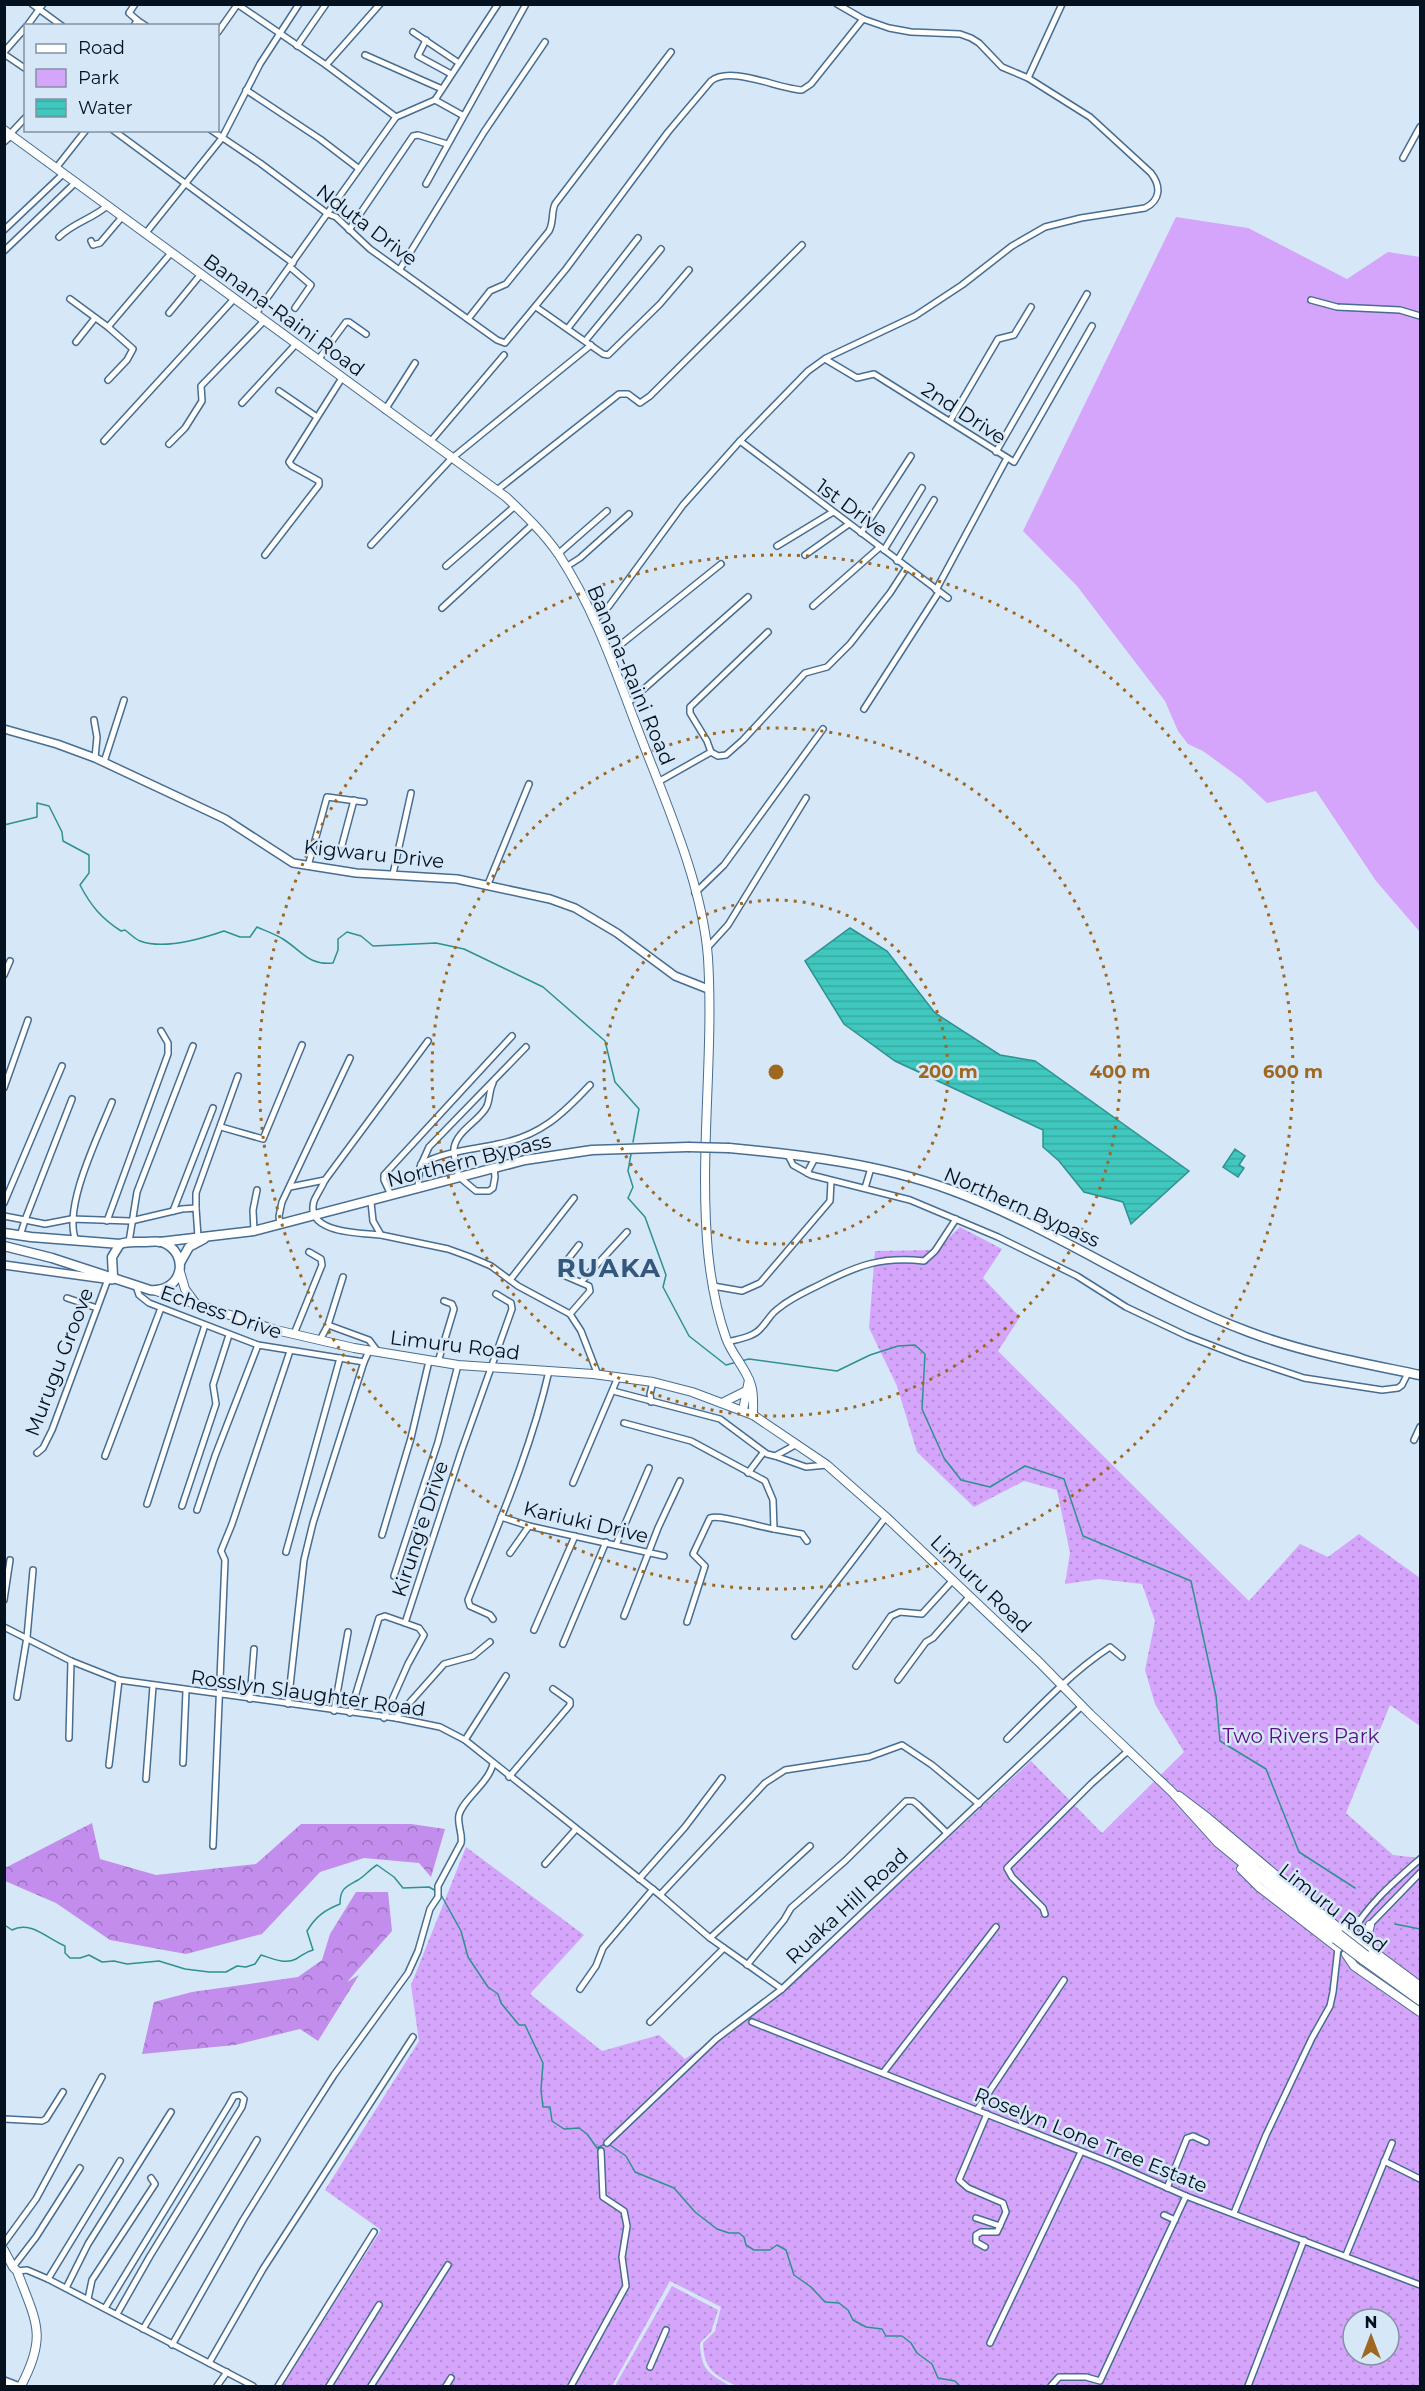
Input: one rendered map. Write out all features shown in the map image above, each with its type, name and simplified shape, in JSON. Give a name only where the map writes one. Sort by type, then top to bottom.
[{"type":"main road","name":"Banana-Raini Road","points":[[9,133],[451,459],[497,490],[533,524],[566,567],[595,620],[628,703],[658,782],[702,918],[707,948],[710,1048],[705,1193],[709,1256],[719,1314],[728,1342],[749,1380]]},
{"type":"main road","name":"Northern Bypass","points":[[4,1233],[76,1241],[124,1243],[160,1242],[254,1231],[371,1202],[512,1162],[591,1150],[635,1147],[729,1148],[831,1160],[871,1168],[951,1190],[1037,1228],[1175,1299],[1248,1332],[1327,1356],[1420,1376]]},
{"type":"main road","name":"Northern Bypass","points":[[156,1291],[171,1286],[189,1247],[202,1237]]},
{"type":"main road","points":[[160,1242],[169,1247],[180,1267],[185,1289],[197,1305]]},
{"type":"main road","points":[[114,1279],[112,1257],[124,1243]]},
{"type":"main road","points":[[4,1246],[156,1291]]},
{"type":"main road","name":"Limuru Road","points":[[156,1291],[294,1334],[378,1353],[458,1365],[598,1375],[653,1382],[722,1402],[753,1414],[827,1465],[953,1580],[1174,1794],[1260,1872],[1346,1936],[1420,2001]]},
{"type":"main road","points":[[743,1410],[749,1380]]},
{"type":"main road","points":[[749,1380],[753,1394],[753,1414]]},
{"type":"main road","points":[[722,1402],[746,1391]]},
{"type":"main road","name":"Limuru Road","points":[[1174,1794],[1259,1887],[1338,1948],[1341,1953],[1346,1954],[1354,1966],[1420,2012]]},
{"type":"main road","name":"Limuru Road","points":[[1218,1844],[1346,1936],[1366,1954],[1420,1994]]},
{"type":"main road","points":[[1338,1948],[1339,1939],[1346,1936],[1358,1921]]},
{"type":"main road","points":[[1366,1954],[1367,1937],[1372,1921]]},
{"type":"main road","points":[[1346,1936],[1354,1951],[1346,1954]]},
{"type":"main road","name":"Limuru Road","points":[[1366,1954],[1420,1986]]},
{"type":"main road","points":[[4,2250],[15,2269],[38,2332],[33,2364],[19,2386]]},
{"type":"street","points":[[32,4],[41,7],[60,24]]},
{"type":"street","points":[[135,4],[129,13],[135,23]]},
{"type":"street","points":[[249,12],[252,4]]},
{"type":"street","points":[[145,234],[222,138],[246,90],[299,4]]},
{"type":"street","points":[[297,46],[326,4]]},
{"type":"street","points":[[326,65],[380,4]]},
{"type":"street","points":[[255,315],[328,214],[358,168],[398,116],[435,100],[498,4]]},
{"type":"street","points":[[426,184],[462,115],[526,4]]},
{"type":"street","points":[[595,620],[609,606],[683,505],[740,441],[808,371],[825,359],[915,316],[962,285],[1012,246],[1045,227],[1081,218],[1146,208],[1155,201],[1159,186],[1151,173],[1090,117],[1028,78],[1002,67],[979,43],[960,34],[910,32],[863,19],[837,4]]},
{"type":"street","points":[[1028,78],[1062,4]]},
{"type":"street","points":[[219,31],[237,5],[398,116]]},
{"type":"street","points":[[28,24],[41,7]]},
{"type":"street","points":[[689,270],[660,304],[608,355],[603,354],[536,307],[668,132],[711,81],[722,75],[793,89],[805,89],[863,19]]},
{"type":"street","points":[[24,28],[4,53],[24,68]]},
{"type":"street","points":[[413,32],[459,63]]},
{"type":"street","points":[[426,40],[418,56],[451,75]]},
{"type":"street","points":[[400,269],[484,132],[545,42]]},
{"type":"street","points":[[468,319],[490,291],[506,284],[549,231],[552,225],[551,213],[555,204],[671,52]]},
{"type":"street","points":[[365,55],[442,89]]},
{"type":"street","points":[[246,90],[320,139],[358,168]]},
{"type":"street","points":[[435,100],[462,115]]},
{"type":"street","points":[[4,142],[9,133],[24,119]]},
{"type":"street","points":[[1403,158],[1420,127]]},
{"type":"street","points":[[56,168],[84,132]]},
{"type":"street","points":[[115,132],[186,183],[291,265],[311,285],[295,308]]},
{"type":"street","name":"Nduta Drive","points":[[213,132],[260,163],[328,214],[336,217],[365,245],[497,340],[506,343],[536,307]]},
{"type":"street","points":[[349,230],[413,136],[418,135],[447,144]]},
{"type":"street","points":[[4,230],[63,174]]},
{"type":"street","points":[[4,252],[75,183]]},
{"type":"street","points":[[59,237],[70,228],[92,218],[107,206]]},
{"type":"street","points":[[91,242],[100,243],[122,217]]},
{"type":"street","points":[[568,328],[638,238]]},
{"type":"street","points":[[497,490],[619,394],[628,394],[640,403],[650,396],[802,245]]},
{"type":"street","points":[[370,545],[451,459],[588,343],[661,249]]},
{"type":"street","points":[[108,327],[171,253]]},
{"type":"street","points":[[169,313],[201,274]]},
{"type":"street","points":[[996,452],[1087,294]]},
{"type":"street","points":[[70,299],[133,349],[127,360],[108,380]]},
{"type":"street","points":[[105,441],[234,299]]},
{"type":"street","points":[[1311,300],[1337,307],[1400,310],[1420,316]]},
{"type":"street","points":[[950,421],[996,341],[1014,335],[1031,307]]},
{"type":"street","points":[[76,342],[95,318]]},
{"type":"street","points":[[169,444],[185,428],[202,401],[201,386],[264,321]]},
{"type":"street","points":[[318,360],[346,322],[350,322],[366,334]]},
{"type":"street","name":"2nd Drive","points":[[825,359],[857,378],[874,374],[996,452],[1016,461],[1092,326]]},
{"type":"street","points":[[242,403],[296,344]]},
{"type":"street","points":[[430,442],[504,355]]},
{"type":"street","points":[[386,410],[415,363]]},
{"type":"street","points":[[265,555],[319,485],[319,481],[289,462],[342,378]]},
{"type":"street","points":[[279,391],[317,417]]},
{"type":"street","name":"1st Drive","points":[[740,441],[948,598]]},
{"type":"street","points":[[861,532],[911,456]]},
{"type":"street","points":[[864,709],[937,591],[1006,458]]},
{"type":"street","points":[[813,606],[882,549],[922,488]]},
{"type":"street","points":[[897,561],[934,500]]},
{"type":"street","points":[[446,566],[515,506]]},
{"type":"street","points":[[558,554],[607,512]]},
{"type":"street","points":[[777,546],[833,512]]},
{"type":"street","points":[[566,567],[580,558],[629,514]]},
{"type":"street","points":[[442,608],[533,524]]},
{"type":"street","points":[[805,555],[849,524]]},
{"type":"street","points":[[609,654],[721,564]]},
{"type":"street","points":[[768,632],[690,707],[690,713],[711,752],[717,756],[726,755],[743,740],[805,673],[827,667],[850,644],[890,593],[907,567]]},
{"type":"street","points":[[628,703],[748,597]]},
{"type":"street","points":[[104,762],[124,700]]},
{"type":"street","points":[[94,720],[97,737],[94,758]]},
{"type":"street","name":"Kigwaru Drive","points":[[4,729],[57,744],[104,762],[225,819],[287,859],[308,866],[356,873],[457,879],[550,899],[575,908],[617,933],[675,976],[708,989]]},
{"type":"street","points":[[695,893],[724,865],[823,729]]},
{"type":"street","points":[[658,782],[711,752]]},
{"type":"street","points":[[488,884],[529,784]]},
{"type":"street","points":[[393,874],[411,793]]},
{"type":"street","points":[[308,866],[325,800],[330,796],[364,802]]},
{"type":"street","points":[[707,948],[728,925],[806,798]]},
{"type":"street","points":[[342,845],[354,800]]},
{"type":"street","points":[[4,975],[10,961]]},
{"type":"street","points":[[4,1089],[28,1020]]},
{"type":"street","points":[[107,1221],[168,1054],[168,1042],[161,1031]]},
{"type":"street","points":[[391,1195],[384,1175],[512,1036]]},
{"type":"street","points":[[429,1041],[325,1180],[314,1202],[316,1216],[322,1224],[332,1229],[381,1235],[448,1249],[491,1266],[510,1281],[570,1314],[581,1331],[598,1375]]},
{"type":"street","points":[[221,1127],[263,1140],[302,1045]]},
{"type":"street","points":[[124,1243],[137,1192],[193,1046]]},
{"type":"street","points":[[418,1187],[421,1164],[429,1147],[526,1047]]},
{"type":"street","points":[[280,1225],[280,1208],[350,1058]]},
{"type":"street","points":[[4,1203],[62,1066]]},
{"type":"street","points":[[202,1237],[196,1208],[196,1193],[238,1076]]},
{"type":"street","points":[[494,1167],[493,1188],[489,1191],[472,1190],[458,1176],[458,1163],[454,1151],[458,1139],[488,1104],[489,1091],[497,1077]]},
{"type":"street","points":[[421,1164],[440,1154],[499,1144],[533,1134],[546,1127],[569,1108],[590,1085]]},
{"type":"street","points":[[20,1236],[72,1099]]},
{"type":"street","points":[[76,1241],[71,1219],[85,1168],[112,1102]]},
{"type":"street","points":[[172,1211],[213,1108]]},
{"type":"street","points":[[787,1154],[793,1165],[807,1173],[831,1182],[910,1200],[956,1219],[1067,1271],[1119,1303],[1187,1336],[1273,1368],[1304,1378],[1382,1390],[1398,1388],[1402,1385],[1408,1372]]},
{"type":"street","points":[[807,1173],[815,1158]]},
{"type":"street","points":[[865,1188],[871,1168]]},
{"type":"street","points":[[290,1187],[325,1180]]},
{"type":"street","points":[[713,1286],[742,1291],[760,1283],[830,1202],[831,1182]]},
{"type":"street","points":[[254,1231],[253,1210],[257,1190]]},
{"type":"street","points":[[510,1281],[574,1198]]},
{"type":"street","points":[[371,1202],[373,1221],[381,1235]]},
{"type":"street","points":[[4,1216],[45,1224],[71,1219],[131,1221],[196,1208]]},
{"type":"street","points":[[728,1342],[761,1330],[770,1314],[782,1305],[849,1269],[880,1260],[924,1261],[934,1251],[956,1219]]},
{"type":"street","points":[[581,1282],[627,1232]]},
{"type":"street","points":[[570,1314],[590,1291],[589,1286],[562,1276],[561,1272],[579,1245]]},
{"type":"street","points":[[294,1334],[322,1265],[321,1259],[309,1252]]},
{"type":"street","points":[[4,1265],[114,1279]]},
{"type":"street","points":[[320,1340],[328,1325],[344,1277]]},
{"type":"street","name":"Murugu Groove","points":[[37,1453],[43,1448],[52,1430],[97,1308],[114,1279]]},
{"type":"street","name":"Echess Drive","points":[[136,1286],[143,1300],[258,1345],[364,1362]]},
{"type":"street","name":"Kirung'e Drive","points":[[384,1718],[408,1664],[424,1635],[419,1628],[405,1623],[445,1507],[461,1452],[513,1306],[496,1294]]},
{"type":"street","points":[[67,1298],[97,1308]]},
{"type":"street","points":[[438,1362],[454,1309],[452,1304],[444,1301]]},
{"type":"street","points":[[105,1456],[161,1308]]},
{"type":"street","points":[[147,1504],[205,1325]]},
{"type":"street","points":[[328,1325],[369,1340],[378,1353]]},
{"type":"street","points":[[182,1506],[216,1404],[213,1384],[229,1335]]},
{"type":"street","points":[[197,1510],[215,1456],[258,1345]]},
{"type":"street","points":[[213,1846],[225,1560],[221,1551],[290,1351]]},
{"type":"street","points":[[288,1704],[304,1560],[313,1523],[369,1351]]},
{"type":"street","points":[[286,1552],[340,1358]]},
{"type":"street","points":[[382,1534],[408,1447],[429,1360]]},
{"type":"street","name":"Kirung'e Drive","points":[[394,1576],[435,1451],[458,1365]]},
{"type":"street","name":"Kariuki Drive","points":[[493,1619],[490,1615],[470,1606],[468,1600],[520,1469],[544,1395],[549,1371]]},
{"type":"street","points":[[573,1483],[618,1377]]},
{"type":"street","points":[[651,1402],[653,1382]]},
{"type":"street","points":[[614,1391],[720,1419],[763,1453],[806,1467],[827,1465]]},
{"type":"street","points":[[624,1423],[691,1441],[765,1481],[773,1500],[774,1529]]},
{"type":"street","points":[[1414,1440],[1420,1427]]},
{"type":"street","points":[[775,1456],[797,1443]]},
{"type":"street","points":[[748,1473],[763,1453]]},
{"type":"street","points":[[616,1545],[649,1468]]},
{"type":"street","points":[[624,1617],[648,1552],[680,1481]]},
{"type":"street","name":"Kariuki Drive","points":[[501,1517],[529,1526],[664,1556]]},
{"type":"street","points":[[687,1622],[705,1566],[693,1554],[710,1518],[723,1517],[750,1526],[802,1534],[807,1540]]},
{"type":"street","points":[[795,1636],[885,1517]]},
{"type":"street","points":[[510,1552],[529,1526]]},
{"type":"street","points":[[534,1630],[575,1536]]},
{"type":"street","points":[[563,1644],[606,1542]]},
{"type":"street","points":[[4,1600],[10,1560]]},
{"type":"street","points":[[18,1697],[27,1637],[33,1570]]},
{"type":"street","points":[[856,1665],[891,1616],[900,1612],[922,1614],[953,1580]]},
{"type":"street","points":[[898,1680],[926,1642],[933,1638],[970,1596]]},
{"type":"street","points":[[350,1713],[379,1618],[385,1616],[405,1623]]},
{"type":"street","name":"Rosslyn Slaughter Road","points":[[4,1627],[71,1661],[119,1680],[219,1696],[396,1718],[440,1727],[465,1740],[653,1889],[710,1938],[782,1989]]},
{"type":"street","points":[[334,1711],[348,1632]]},
{"type":"street","points":[[396,1718],[444,1664],[473,1656],[490,1642]]},
{"type":"street","points":[[1007,1739],[1061,1685],[1092,1659],[1110,1647],[1122,1657]]},
{"type":"street","points":[[250,1699],[254,1649]]},
{"type":"street","points":[[69,1738],[71,1661]]},
{"type":"street","points":[[465,1740],[506,1676]]},
{"type":"street","points":[[109,1765],[119,1680]]},
{"type":"street","points":[[146,1779],[153,1686]]},
{"type":"street","points":[[509,1777],[570,1705],[570,1701],[553,1689]]},
{"type":"street","points":[[183,1763],[186,1690]]},
{"type":"street","name":"Ruaka Hill Road","points":[[607,2143],[716,2039],[782,1989],[1082,1706]]},
{"type":"street","points":[[660,1895],[765,1784],[785,1770],[869,1757],[902,1745],[932,1765],[979,1804]]},
{"type":"street","points":[[1045,1914],[1043,1908],[1012,1877],[1007,1868],[1091,1784],[1129,1750]]},
{"type":"street","points":[[172,2344],[243,2220],[334,2075],[408,1973],[418,1952],[430,1909],[438,1897],[438,1886],[461,1844],[459,1824],[461,1811],[487,1779],[493,1764]]},
{"type":"street","points":[[639,1879],[685,1827],[722,1778]]},
{"type":"street","points":[[747,1965],[791,1908],[845,1861],[906,1801],[913,1801],[947,1833]]},
{"type":"street","points":[[545,1864],[576,1829]]},
{"type":"street","points":[[710,1938],[810,1846]]},
{"type":"street","points":[[1346,1936],[1389,1887],[1420,1859]]},
{"type":"street","points":[[1346,1936],[1372,1921],[1420,1873]]},
{"type":"street","points":[[580,1989],[596,1966],[603,1948],[653,1889]]},
{"type":"street","points":[[1366,1912],[1372,1921]]},
{"type":"street","points":[[883,2073],[996,1927]]},
{"type":"street","points":[[650,2022],[724,1948]]},
{"type":"street","points":[[1234,2213],[1266,2135],[1312,2038],[1330,2006],[1338,1948]]},
{"type":"street","points":[[977,2110],[1064,1980]]},
{"type":"street","name":"Roselyn Lone Tree Estate","points":[[752,2022],[987,2114],[1186,2196],[1420,2284]]},
{"type":"street","points":[[209,2363],[264,2269],[413,2037]]},
{"type":"street","points":[[4,2243],[36,2199],[102,2077]]},
{"type":"street","points":[[4,2119],[42,2121],[46,2119],[63,2092]]},
{"type":"street","points":[[105,2308],[228,2104],[234,2096],[240,2095],[244,2099],[242,2108],[150,2256],[117,2314]]},
{"type":"street","points":[[66,2288],[88,2244],[171,2112]]},
{"type":"street","points":[[985,2247],[976,2242],[976,2235],[981,2232],[996,2232],[1006,2212],[1003,2203],[968,2188],[959,2180],[987,2114]]},
{"type":"street","points":[[1167,2188],[1187,2138],[1193,2136],[1206,2142]]},
{"type":"street","points":[[143,2329],[257,2140]]},
{"type":"street","points":[[1346,2255],[1392,2143]]},
{"type":"street","points":[[571,2386],[626,2286],[622,2257],[627,2226],[624,2211],[603,2197],[602,2151]]},
{"type":"street","points":[[990,2343],[1081,2152]]},
{"type":"street","points":[[48,2279],[120,2162]]},
{"type":"street","points":[[1384,2162],[1420,2179]]},
{"type":"street","points":[[80,2168],[15,2269],[27,2270],[48,2279],[253,2386]]},
{"type":"street","points":[[88,2300],[92,2280],[156,2184],[151,2178]]},
{"type":"street","points":[[1051,2386],[1059,2377],[1086,2377],[1100,2381],[1186,2196]]},
{"type":"street","points":[[1164,2215],[1175,2220]]},
{"type":"street","points":[[976,2218],[1000,2226]]},
{"type":"street","points":[[278,2386],[374,2232]]},
{"type":"street","points":[[1248,2386],[1304,2240]]},
{"type":"street","points":[[370,2386],[448,2265]]},
{"type":"street","points":[[329,2386],[379,2305]]},
{"type":"street","points":[[650,2367],[666,2330]]},
{"type":"street","points":[[218,2386],[227,2372]]},
{"type":"street","points":[[446,2386],[451,2378]]},
{"type":"street","points":[[4,2381],[19,2386]]},
{"type":"green space","points":[[1176,217],[1248,228],[1347,279],[1388,252],[1420,257],[1420,932],[1376,881],[1316,791],[1267,803],[1240,778],[1203,751],[1188,744],[1178,731],[1165,701],[1077,586],[1023,531]]},
{"type":"green space","name":"Two Rivers Park","points":[[960,1227],[1002,1249],[983,1278],[1020,1317],[998,1351],[1249,1601],[1300,1544],[1328,1557],[1359,1534],[1420,1578],[1420,1726],[1390,1705],[1346,1813],[1393,1855],[1420,1858],[1420,2386],[736,2386],[712,2370],[705,2359],[703,2343],[715,2331],[721,2307],[670,2281],[612,2386],[282,2386],[381,2230],[325,2190],[419,2041],[411,1985],[466,1847],[584,1935],[530,1994],[602,2051],[659,2035],[685,2059],[782,1992],[1031,1761],[1102,1833],[1184,1752],[1155,1704],[1145,1670],[1155,1621],[1142,1584],[1099,1579],[1065,1584],[1070,1553],[1057,1490],[1024,1481],[974,1507],[917,1452],[897,1386],[869,1328],[875,1251],[936,1250]]},
{"type":"green space","points":[[92,1823],[100,1859],[156,1875],[256,1864],[301,1824],[411,1824],[445,1829],[431,1877],[419,1863],[364,1858],[320,1872],[262,1934],[186,1954],[110,1940],[56,1903],[5,1881],[5,1868]]},
{"type":"green space","points":[[356,1892],[388,1892],[392,1931],[347,1982],[359,1975],[318,2041],[300,2029],[235,2045],[142,2054],[154,2002],[192,1992],[298,1977],[322,1960],[330,1934]]},
{"type":"green space","points":[[672,2286],[718,2310],[711,2332],[700,2343],[702,2359],[711,2374],[730,2386],[615,2386]]},
{"type":"water","points":[[850,928],[887,951],[935,1013],[1000,1055],[1035,1061],[1189,1171],[1131,1224],[1123,1202],[1084,1192],[1059,1161],[1043,1147],[1043,1130],[895,1061],[844,1024],[805,961]]},
{"type":"water","points":[[1235,1149],[1245,1156],[1239,1165],[1244,1168],[1238,1177],[1223,1167]]},
{"type":"waterway","points":[[4,825],[37,817],[37,803],[49,806],[62,832],[63,841],[89,855],[89,873],[80,885],[88,899],[108,921],[140,941],[171,944],[224,931],[240,937],[250,937],[257,927],[283,939],[312,960],[333,963],[338,950],[338,939],[347,932],[361,936],[373,946],[436,943],[464,949],[543,987],[605,1041],[615,1082],[639,1109],[633,1142]]},
{"type":"waterway","points":[[631,1154],[628,1171],[633,1187],[628,1198],[645,1217],[666,1275],[663,1287],[689,1336],[726,1365],[737,1362]]},
{"type":"waterway","points":[[741,1361],[749,1359],[837,1371],[870,1355],[898,1346],[915,1345],[925,1354],[922,1409],[944,1458],[961,1480],[990,1487],[1025,1466],[1064,1479],[1083,1536],[1191,1581],[1216,1696],[1220,1741],[1266,1769],[1299,1852],[1355,1888]]},
{"type":"waterway","points":[[4,1927],[12,1930],[25,1927],[39,1932],[65,1946],[65,1953],[70,1958],[89,1955],[102,1962],[114,1961],[127,1964],[159,1961],[185,1969],[226,1972],[237,1966],[246,1967],[255,1964],[261,1955],[292,1961],[313,1950],[307,1931],[310,1926],[321,1914],[340,1904],[344,1889],[377,1865],[394,1877],[403,1888],[429,1887],[436,1891]]},
{"type":"waterway","points":[[440,1893],[461,1931],[468,1957],[488,1987],[498,1994],[501,2003],[519,2025],[525,2025],[543,2063],[541,2090],[543,2107],[550,2107],[552,2121],[564,2129],[579,2128],[587,2134],[597,2148],[607,2143],[626,2156],[635,2172],[674,2188],[695,2212],[717,2229],[739,2233],[744,2237],[746,2245],[754,2250],[770,2250],[777,2245],[786,2250],[794,2275],[811,2287],[825,2302],[839,2303],[848,2310],[853,2320],[866,2327],[882,2329],[886,2336],[902,2336],[911,2343],[917,2353],[932,2364],[938,2378],[955,2381],[960,2386]]},
{"type":"waterway","points":[[1395,1924],[1420,1929]]},
{"type":"district","name":"RUAKA","points":[[609,1268]]}]
